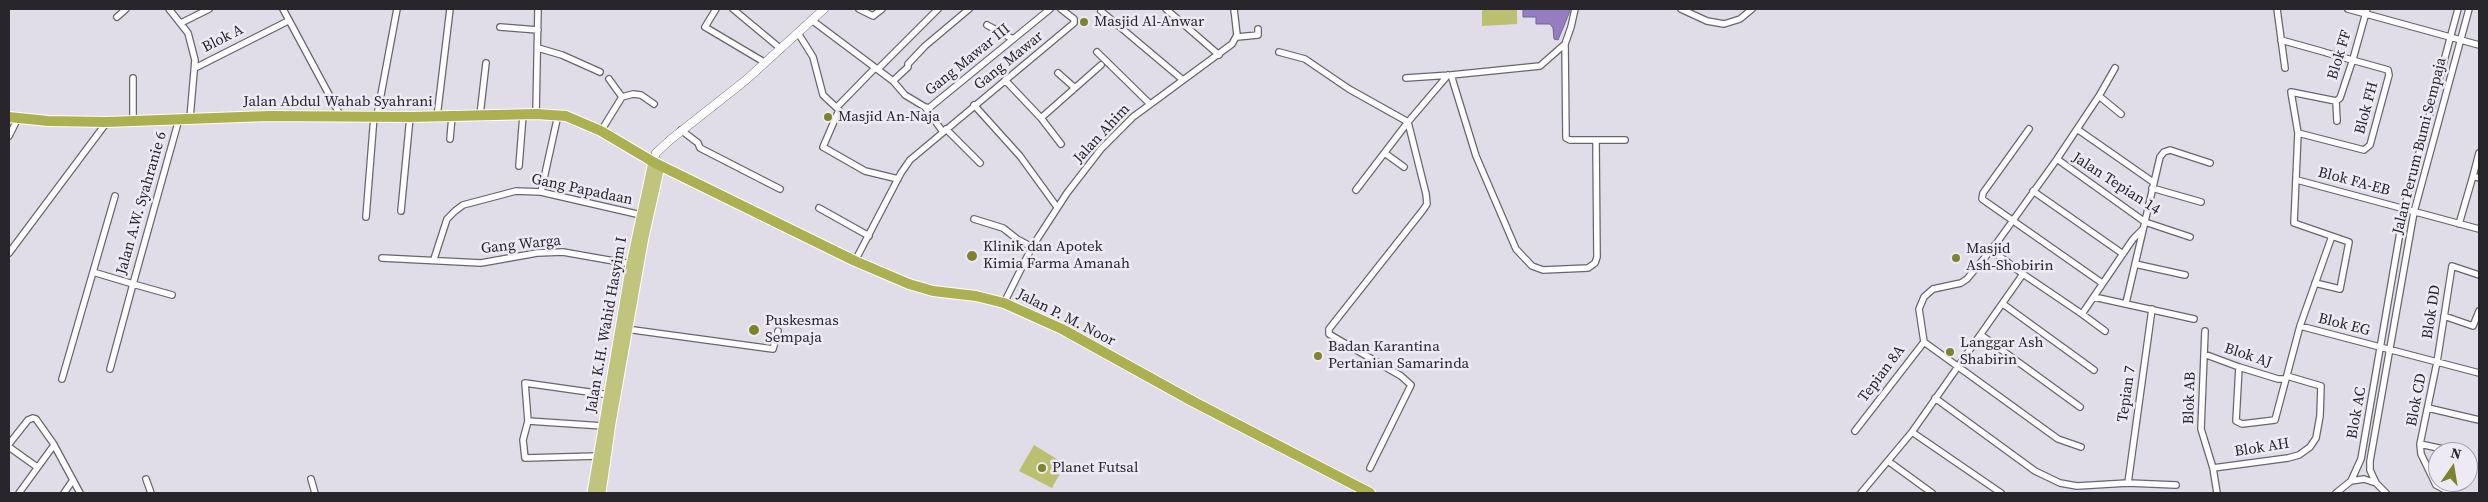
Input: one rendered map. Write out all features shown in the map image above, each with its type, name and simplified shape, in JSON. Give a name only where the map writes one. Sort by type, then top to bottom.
[{"type":"highway","name":"Jalan Abdul Wahab Syahrani","points":[[13,117],[107,122],[190,118],[340,115],[437,117],[558,115],[601,131],[656,164]]},
{"type":"highway","name":"Jalan P. M. Noor","points":[[656,164],[855,261],[909,284],[934,291],[976,296],[1004,303],[1062,329],[1194,402],[1370,493]]},
{"type":"main road","name":"Jalan K.H. Wahid Hasyim I","points":[[601,493],[624,329],[631,264],[641,214],[656,164]]},
{"type":"main road","name":"Jalan K.H. Wahid Hasyim I","points":[[592,493],[610,395],[652,194],[656,164]]},
{"type":"street","points":[[117,17],[126,9]]},
{"type":"street","points":[[169,9],[181,23],[191,42],[196,67],[190,118]]},
{"type":"street","points":[[181,23],[209,9]]},
{"type":"street","points":[[282,9],[340,115]]},
{"type":"street","points":[[366,217],[376,116],[397,9]]},
{"type":"street","points":[[437,117],[450,9]]},
{"type":"street","points":[[536,114],[538,9]]},
{"type":"street","points":[[716,9],[705,26],[707,29],[739,45],[764,62]]},
{"type":"street","points":[[732,9],[781,49]]},
{"type":"street","points":[[656,164],[662,148],[681,130],[781,49],[824,9]]},
{"type":"street","points":[[859,9],[873,16],[882,9]]},
{"type":"street","points":[[837,107],[938,9]]},
{"type":"street","points":[[893,80],[908,67],[908,64],[925,46],[969,9]]},
{"type":"street","name":"Gang Mawar III","points":[[925,107],[929,108],[1050,9]]},
{"type":"street","name":"Gang Mawar","points":[[1057,207],[1020,156],[974,105],[1074,23],[1074,19],[1060,9]]},
{"type":"street","points":[[1166,9],[1219,55]]},
{"type":"street","points":[[1234,9],[1237,37],[1258,35],[1258,29]]},
{"type":"street","points":[[1575,9],[1572,27],[1565,44],[1566,138],[1570,140],[1625,140]]},
{"type":"street","points":[[1681,9],[1707,21],[1724,24],[1740,18],[1752,9]]},
{"type":"street","points":[[2277,9],[2285,68]]},
{"type":"street","points":[[2348,9],[2366,11],[2450,38],[2479,45]]},
{"type":"street","name":"Jalan Perum Bumi Sempaja","points":[[2381,347],[2404,209],[2458,9]]},
{"type":"street","name":"Jalan Perum Bumi Sempaja","points":[[2376,483],[2370,470],[2370,461],[2414,212],[2468,9]]},
{"type":"street","points":[[1101,11],[1183,80]]},
{"type":"street","name":"Blok FF","points":[[2336,101],[2340,98],[2353,59],[2366,11]]},
{"type":"street","name":"Blok A","points":[[196,67],[288,21]]},
{"type":"street","points":[[812,21],[893,80],[905,95],[925,107],[945,130],[980,163]]},
{"type":"street","points":[[987,25],[1013,39]]},
{"type":"street","points":[[500,27],[538,30]]},
{"type":"street","points":[[798,33],[813,57],[824,95],[837,107],[838,114],[824,143],[825,149],[865,171],[898,179]]},
{"type":"street","name":"Jalan Ahim","points":[[1004,303],[1032,247],[1057,207],[1101,149],[1133,117],[1219,55],[1237,37]]},
{"type":"street","points":[[2281,40],[2353,59]]},
{"type":"street","points":[[1406,78],[1540,66],[1565,44]]},
{"type":"street","points":[[538,48],[562,55],[600,72]]},
{"type":"street","points":[[1097,52],[1150,104]]},
{"type":"street","points":[[1279,52],[1305,58],[1349,89],[1408,122],[1427,204],[1329,329],[1329,334],[1334,338],[1402,376],[1411,385],[1370,468]]},
{"type":"street","name":"Blok FH","points":[[2298,133],[2365,150],[2370,145],[2389,75],[2388,70],[2353,59]]},
{"type":"street","points":[[480,115],[486,63]]},
{"type":"street","points":[[1041,118],[1101,65]]},
{"type":"street","points":[[1924,342],[1919,309],[1924,297],[1934,289],[1961,283],[1967,279],[1991,250],[2057,160],[2115,68]]},
{"type":"street","points":[[1058,73],[1075,88]]},
{"type":"street","points":[[1356,190],[1386,154],[1408,122],[1450,75]]},
{"type":"street","points":[[1450,75],[1476,156],[1516,249],[1532,266],[1543,270],[1568,270],[1588,268],[1595,263],[1597,257],[1596,140]]},
{"type":"street","points":[[133,78],[133,121]]},
{"type":"street","points":[[609,79],[622,97]]},
{"type":"street","points":[[1005,80],[1041,118],[1061,144]]},
{"type":"street","points":[[2315,283],[2340,289],[2350,242],[2294,223],[2298,180],[2298,133],[2291,92],[2336,101],[2337,121]]},
{"type":"street","points":[[601,131],[622,97],[633,94],[641,95],[654,104]]},
{"type":"street","points":[[2099,96],[2122,114]]},
{"type":"street","points":[[855,261],[910,160],[974,105]]},
{"type":"street","points":[[519,166],[523,115]]},
{"type":"street","points":[[541,192],[558,115]]},
{"type":"street","points":[[450,139],[452,116]]},
{"type":"street","points":[[9,136],[13,117]]},
{"type":"street","points":[[401,211],[410,117]]},
{"type":"street","name":"Jalan A.W. Syahranie 6","points":[[93,272],[134,284],[179,119]]},
{"type":"street","points":[[9,254],[107,122]]},
{"type":"street","points":[[2029,129],[1982,196],[1984,201],[2102,283]]},
{"type":"street","points":[[2077,129],[2152,185],[2202,202]]},
{"type":"street","points":[[681,130],[698,143],[700,148],[780,190]]},
{"type":"street","points":[[2126,303],[2157,164],[2164,152],[2170,150],[2210,163]]},
{"type":"street","points":[[2459,224],[2476,177],[2479,153]]},
{"type":"street","points":[[1386,154],[1404,167]]},
{"type":"street","name":"Jalan Tepian 14","points":[[2057,160],[2144,225],[2190,237]]},
{"type":"street","name":"Blok FA-EB","points":[[2298,180],[2479,230]]},
{"type":"street","name":"Gang Papadaan","points":[[434,259],[447,219],[464,205],[520,190],[541,192],[641,214]]},
{"type":"street","points":[[2034,191],[2122,254]]},
{"type":"street","points":[[62,379],[115,196]]},
{"type":"street","points":[[819,208],[869,236]]},
{"type":"street","points":[[974,219],[1003,228],[1017,239],[1032,247]]},
{"type":"street","points":[[2082,314],[2144,225]]},
{"type":"street","points":[[2239,367],[2236,421],[2242,424],[2275,420],[2300,326],[2332,236]]},
{"type":"street","points":[[1991,250],[2105,331]]},
{"type":"street","name":"Gang Warga","points":[[382,258],[494,262],[521,255],[563,252],[631,264]]},
{"type":"street","points":[[2135,264],[2185,275]]},
{"type":"street","name":"Blok DD","points":[[2437,362],[2452,266],[2479,275]]},
{"type":"street","points":[[1862,493],[1912,432],[2023,274]]},
{"type":"street","points":[[110,369],[134,284],[172,295]]},
{"type":"street","points":[[2094,297],[2194,319]]},
{"type":"street","points":[[2003,304],[2094,370]]},
{"type":"street","name":"Tepian 7","points":[[2128,483],[2152,309]]},
{"type":"street","points":[[2444,316],[2472,325],[2479,311]]},
{"type":"street","name":"Blok EG","points":[[2300,326],[2479,373]]},
{"type":"street","points":[[624,329],[773,349],[778,331]]},
{"type":"street","name":"Blok AB","points":[[2205,331],[2201,429],[2213,468],[2217,493]]},
{"type":"street","points":[[1981,336],[2080,407]]},
{"type":"street","name":"Tepian 8A","points":[[1855,430],[1924,342],[2058,438],[2081,447]]},
{"type":"street","name":"Blok AC","points":[[2351,481],[2361,459],[2381,347]]},
{"type":"street","name":"Blok AJ","points":[[2204,354],[2278,379],[2286,377],[2321,386]]},
{"type":"street","name":"Blok CD","points":[[2420,444],[2437,362]]},
{"type":"street","points":[[598,456],[525,458],[523,448],[528,421],[524,387],[527,382],[610,395]]},
{"type":"street","name":"Blok AH","points":[[2213,468],[2288,458],[2299,455],[2310,447],[2316,438],[2320,416],[2321,386]]},
{"type":"street","points":[[1935,398],[2035,471],[2049,479],[2076,486],[2128,483],[2176,485]]},
{"type":"street","points":[[2428,408],[2479,420]]},
{"type":"street","points":[[37,467],[9,445],[28,420],[35,418],[39,421],[54,445],[80,493]]},
{"type":"street","points":[[528,421],[604,426]]},
{"type":"street","points":[[1912,432],[2001,493]]},
{"type":"street","points":[[2428,446],[2420,444],[2421,454],[2436,485],[2451,493]]},
{"type":"street","points":[[19,493],[54,445]]},
{"type":"street","points":[[1888,461],[1932,493]]},
{"type":"street","points":[[146,479],[151,493]]},
{"type":"street","points":[[312,479],[316,493]]},
{"type":"street","points":[[2336,493],[2351,481],[2364,479],[2376,483],[2386,493]]},
{"type":"street","points":[[64,493],[73,480]]},
{"type":"green space","points":[[1482,9],[1517,9],[1517,24],[1482,26]]},
{"type":"green space","name":"Planet Futsal","points":[[1034,445],[1065,464],[1052,488],[1019,471]]},
{"type":"shaded area","points":[[1523,9],[1569,9],[1570,11],[1558,40],[1554,39],[1553,28],[1550,24],[1536,24],[1536,17],[1523,17]]},
{"type":"place","name":"Masjid Al-Anwar","points":[[1084,22]]},
{"type":"place","name":"Masjid An-Naja","points":[[828,117]]},
{"type":"place","name":"Klinik dan Apotek Kimia Farma Amanah","points":[[972,256]]},
{"type":"place","name":"Masjid Ash-Shobirin","points":[[1956,258]]},
{"type":"place","name":"Puskesmas Sempaja","points":[[754,330]]},
{"type":"place","name":"Langgar Ash Shabirin","points":[[1950,352]]},
{"type":"place","name":"Badan Karantina Pertanian Samarinda","points":[[1318,356]]},
{"type":"place","name":"Planet Futsal","points":[[1042,468]]}]
